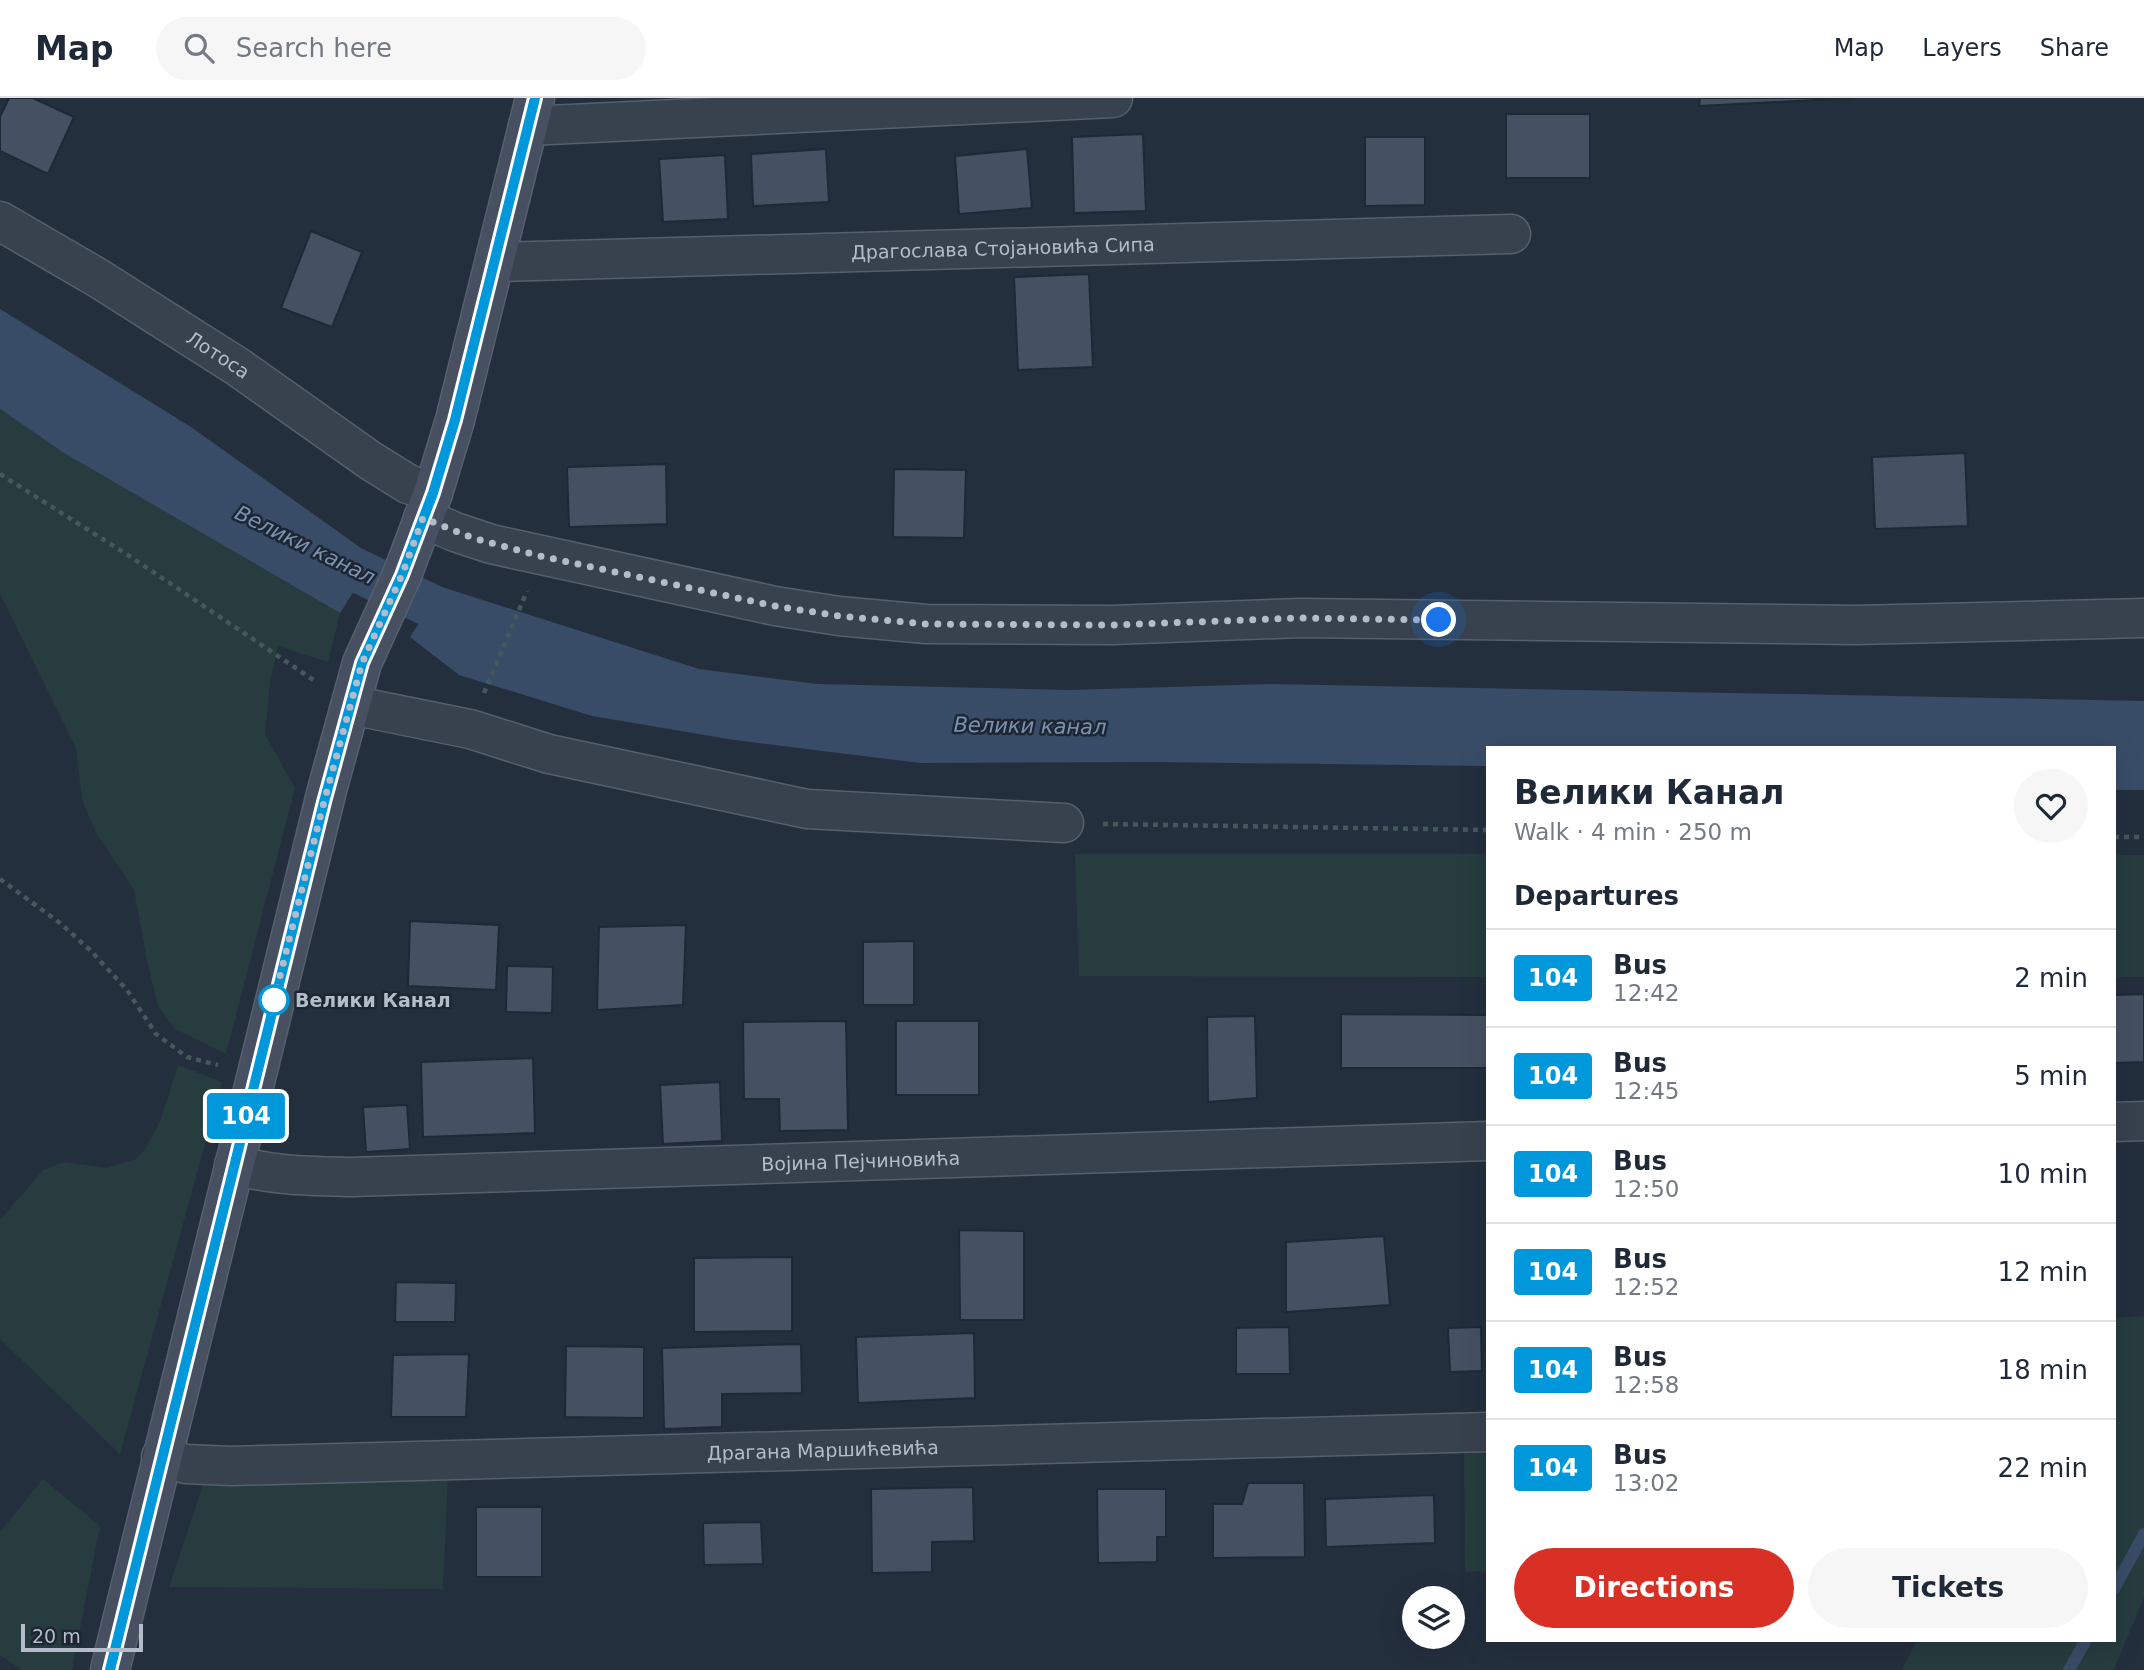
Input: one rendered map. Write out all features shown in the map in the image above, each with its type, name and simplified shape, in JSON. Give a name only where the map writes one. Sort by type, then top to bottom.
[{"type":"street","points":[[110,1670],[324,802],[362,663],[402,575],[455,420],[532,112],[1113,98]]},
{"type":"street","name":"Лотоса","points":[[0,221],[98,278],[226,360],[408,484],[455,532],[491,544],[775,606],[839,616],[926,624],[1112,625],[1300,618],[1856,625],[2144,618]]},
{"type":"street","name":"Драгослава Стојановића Сипа","points":[[495,262],[1511,234]]},
{"type":"street","points":[[351,705],[470,729],[549,754],[807,809],[1064,823]]},
{"type":"street","points":[[2116,1122],[2144,1121]]},
{"type":"street","name":"Војина Пејчиновића","points":[[234,1165],[297,1176],[351,1177],[1486,1141]]},
{"type":"street","name":"Драгана Маршићевића","points":[[161,1457],[186,1464],[231,1466],[1486,1432]]},
{"type":"path","points":[[0,474],[131,557],[351,705]]},
{"type":"path","points":[[483,696],[528,588]]},
{"type":"path","points":[[1064,823],[1486,830]]},
{"type":"path","points":[[2116,837],[2144,837]]},
{"type":"path","points":[[0,879],[60,923],[90,950],[127,990],[156,1034],[187,1057],[256,1075]]},
{"type":"green space","points":[[0,409],[64,453],[340,613],[328,662],[278,646],[270,683],[265,734],[295,788],[226,1054],[175,1029],[158,1006],[134,890],[96,833],[82,799],[76,748],[0,594]]},
{"type":"green space","points":[[1075,854],[1486,854],[1486,977],[1079,976]]},
{"type":"green space","points":[[2116,855],[2144,855],[2144,977],[2116,977]]},
{"type":"green space","points":[[178,1065],[222,1082],[120,1454],[0,1339],[0,1220],[43,1170],[64,1162],[107,1168],[136,1159],[146,1148],[161,1119]]},
{"type":"green space","points":[[2144,1316],[2144,1597],[2114,1670],[1902,1670],[1916,1642],[2116,1642],[2116,1318]]},
{"type":"green space","points":[[1464,1452],[1486,1452],[1486,1571],[1465,1572]]},
{"type":"green space","points":[[43,1479],[100,1526],[72,1670],[22,1670],[0,1655],[0,1532]]},
{"type":"green space","points":[[448,1479],[443,1589],[169,1587],[203,1484]]},
{"type":"water","points":[[0,309],[191,427],[375,558],[340,613],[64,453],[0,409]]},
{"type":"water","points":[[442,587],[699,669],[818,684],[1069,690],[1271,684],[2144,701],[2144,790],[2116,790],[2116,746],[1486,746],[1486,766],[1159,762],[920,763],[734,740],[592,716],[459,675],[410,637]]},
{"type":"building","points":[[9,98],[33,98],[74,117],[48,174],[0,151],[0,117]]},
{"type":"building","points":[[1700,98],[1853,98],[1699,106]]},
{"type":"building","points":[[1506,114],[1590,114],[1590,178],[1506,178]]},
{"type":"building","points":[[1143,134],[1146,211],[1074,213],[1072,137]]},
{"type":"building","points":[[1365,137],[1425,137],[1425,205],[1365,206]]},
{"type":"building","points":[[826,149],[829,202],[753,206],[751,154]]},
{"type":"building","points":[[1027,149],[1032,208],[959,214],[955,156]]},
{"type":"building","points":[[725,155],[728,219],[663,222],[659,159]]},
{"type":"building","points":[[311,231],[362,252],[332,327],[281,308]]},
{"type":"building","points":[[1089,274],[1093,367],[1018,370],[1014,277]]},
{"type":"building","points":[[1965,453],[1968,526],[1875,529],[1872,457]]},
{"type":"building","points":[[666,464],[667,524],[569,527],[567,467]]},
{"type":"building","points":[[894,469],[966,470],[964,538],[893,537]]},
{"type":"building","points":[[410,921],[499,925],[496,990],[408,986]]},
{"type":"building","points":[[686,925],[683,1005],[597,1010],[599,927]]},
{"type":"building","points":[[914,941],[914,1005],[863,1005],[863,942]]},
{"type":"building","points":[[507,966],[553,967],[552,1013],[506,1012]]},
{"type":"building","points":[[2144,994],[2144,1062],[2116,1063],[2116,995]]},
{"type":"building","points":[[1341,1014],[1486,1015],[1486,1068],[1341,1068]]},
{"type":"building","points":[[1255,1016],[1257,1098],[1208,1102],[1207,1017]]},
{"type":"building","points":[[846,1021],[848,1130],[780,1131],[779,1099],[744,1099],[743,1022]]},
{"type":"building","points":[[896,1021],[979,1021],[979,1095],[896,1095]]},
{"type":"building","points":[[533,1058],[535,1133],[423,1137],[421,1062]]},
{"type":"building","points":[[720,1082],[722,1141],[663,1144],[660,1085]]},
{"type":"building","points":[[407,1105],[410,1149],[366,1152],[363,1107]]},
{"type":"building","points":[[959,1230],[1024,1231],[1024,1320],[960,1320]]},
{"type":"building","points":[[1384,1236],[1390,1305],[1286,1312],[1286,1242]]},
{"type":"building","points":[[792,1257],[792,1331],[694,1332],[694,1258]]},
{"type":"building","points":[[396,1282],[456,1283],[455,1322],[395,1322]]},
{"type":"building","points":[[1289,1327],[1290,1374],[1236,1374],[1236,1328]]},
{"type":"building","points":[[1481,1327],[1482,1371],[1450,1372],[1448,1328]]},
{"type":"building","points":[[974,1333],[975,1398],[858,1403],[856,1337]]},
{"type":"building","points":[[801,1344],[802,1393],[722,1394],[722,1427],[664,1429],[662,1348]]},
{"type":"building","points":[[566,1346],[644,1347],[644,1418],[565,1417]]},
{"type":"building","points":[[469,1354],[466,1417],[391,1417],[393,1355]]},
{"type":"building","points":[[1248,1483],[1304,1483],[1305,1557],[1213,1558],[1213,1504],[1242,1504]]},
{"type":"building","points":[[973,1487],[974,1541],[932,1542],[932,1572],[872,1573],[871,1489]]},
{"type":"building","points":[[1097,1489],[1166,1489],[1166,1537],[1157,1537],[1157,1562],[1098,1563]]},
{"type":"building","points":[[1434,1495],[1435,1543],[1326,1547],[1325,1499]]},
{"type":"building","points":[[476,1507],[542,1507],[542,1577],[476,1577]]},
{"type":"building","points":[[761,1522],[763,1564],[704,1565],[703,1523]]},
{"type":"waterway","name":"Велики канал","points":[[310,548],[448,614],[486,627]]},
{"type":"waterway","points":[[2116,1585],[2144,1534]]},
{"type":"waterway","points":[[2069,1670],[2085,1642]]},
{"type":"bus line","name":"104","points":[[110,1670],[324,802],[362,663],[402,575],[433,493],[455,420],[535,98]]},
{"type":"place","name":"Велики Канал","points":[[274,1000]]},
{"type":"route","points":[[274,1000],[362,663],[402,575],[423,518],[491,544],[540,556],[775,606],[839,616],[926,624],[1112,625],[1300,618],[1439,620]]}]
